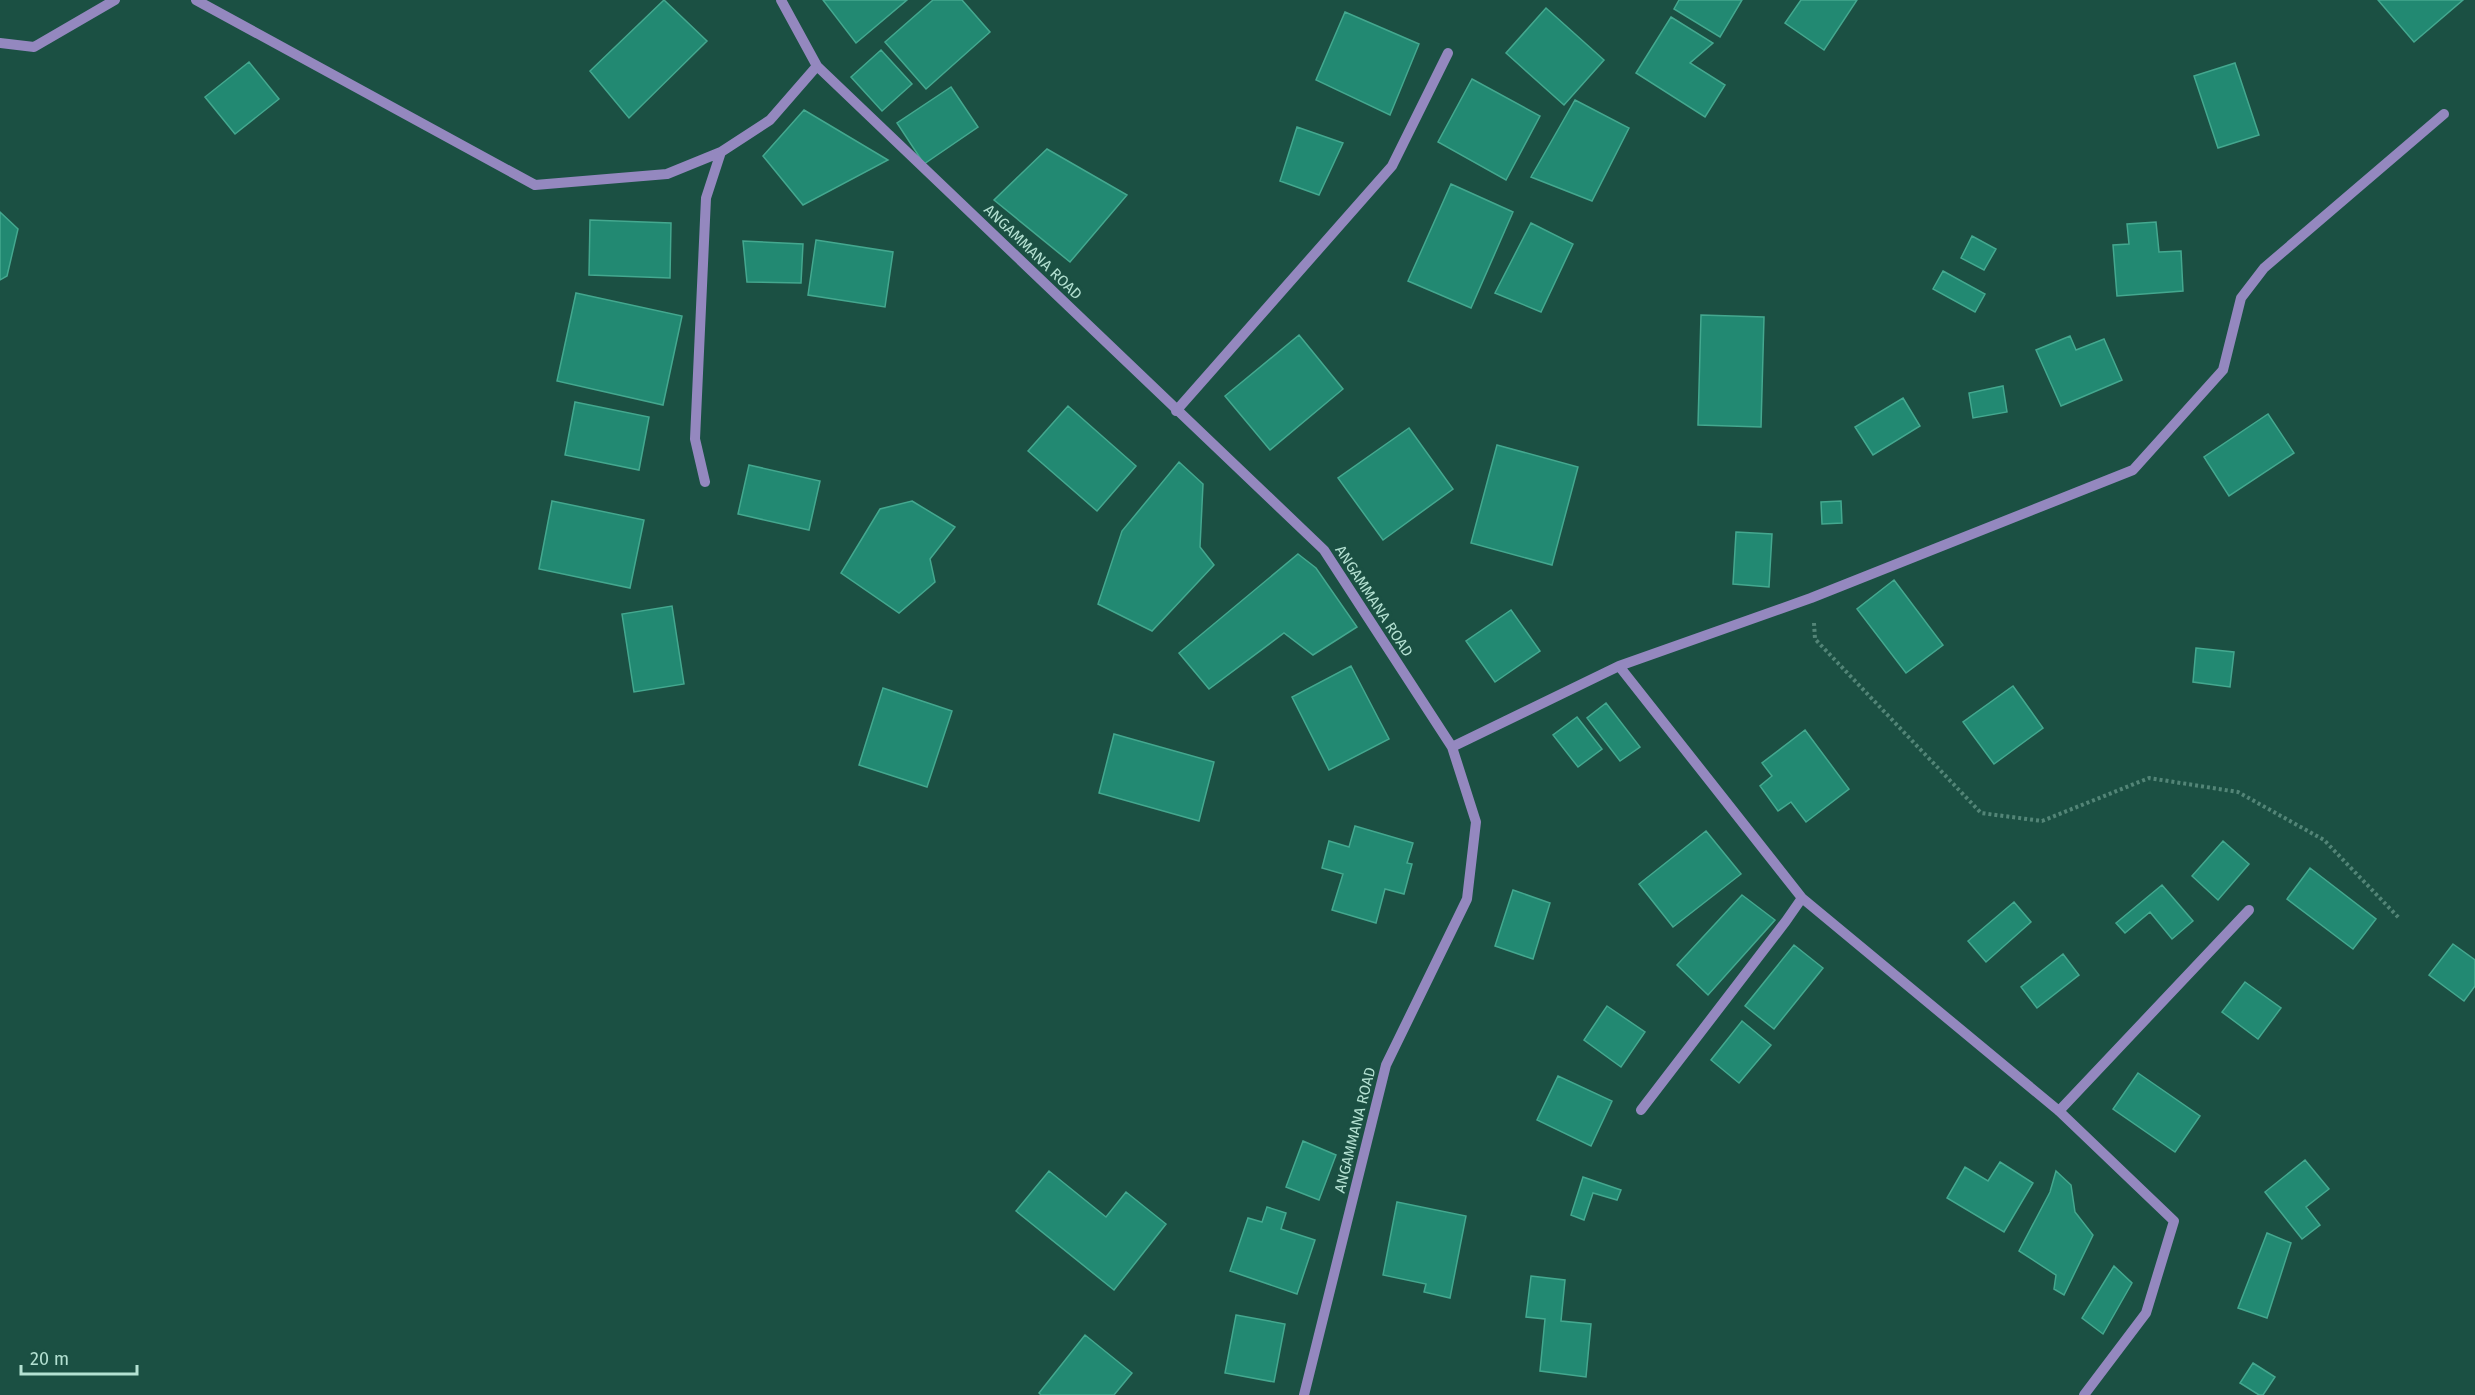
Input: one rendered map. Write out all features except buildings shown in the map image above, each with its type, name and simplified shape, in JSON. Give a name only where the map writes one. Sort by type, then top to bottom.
[{"type":"street","points":[[0,43],[34,47],[115,0]]},
{"type":"street","points":[[196,0],[535,185],[667,174],[721,152],[770,120],[817,66]]},
{"type":"street","name":"ANGAMMANA ROAD","points":[[781,0],[817,66],[1324,550],[1452,747],[1476,822],[1467,899],[1386,1065],[1304,1395]]},
{"type":"street","points":[[1176,411],[1392,166],[1448,53]]},
{"type":"street","points":[[1452,747],[1619,666],[1811,598],[2133,470],[2223,370],[2241,298],[2264,268],[2444,114]]},
{"type":"street","points":[[705,482],[695,439],[705,198],[721,152]]},
{"type":"street","points":[[1619,666],[1802,898],[2059,1111],[2174,1221],[2146,1313],[2084,1395]]},
{"type":"street","points":[[1641,1110],[1802,898]]},
{"type":"street","points":[[2059,1111],[2249,910]]},
{"type":"path","points":[[1811,598],[1815,639],[1981,813],[2042,821],[2149,778],[2238,792],[2324,840],[2399,918]]}]
